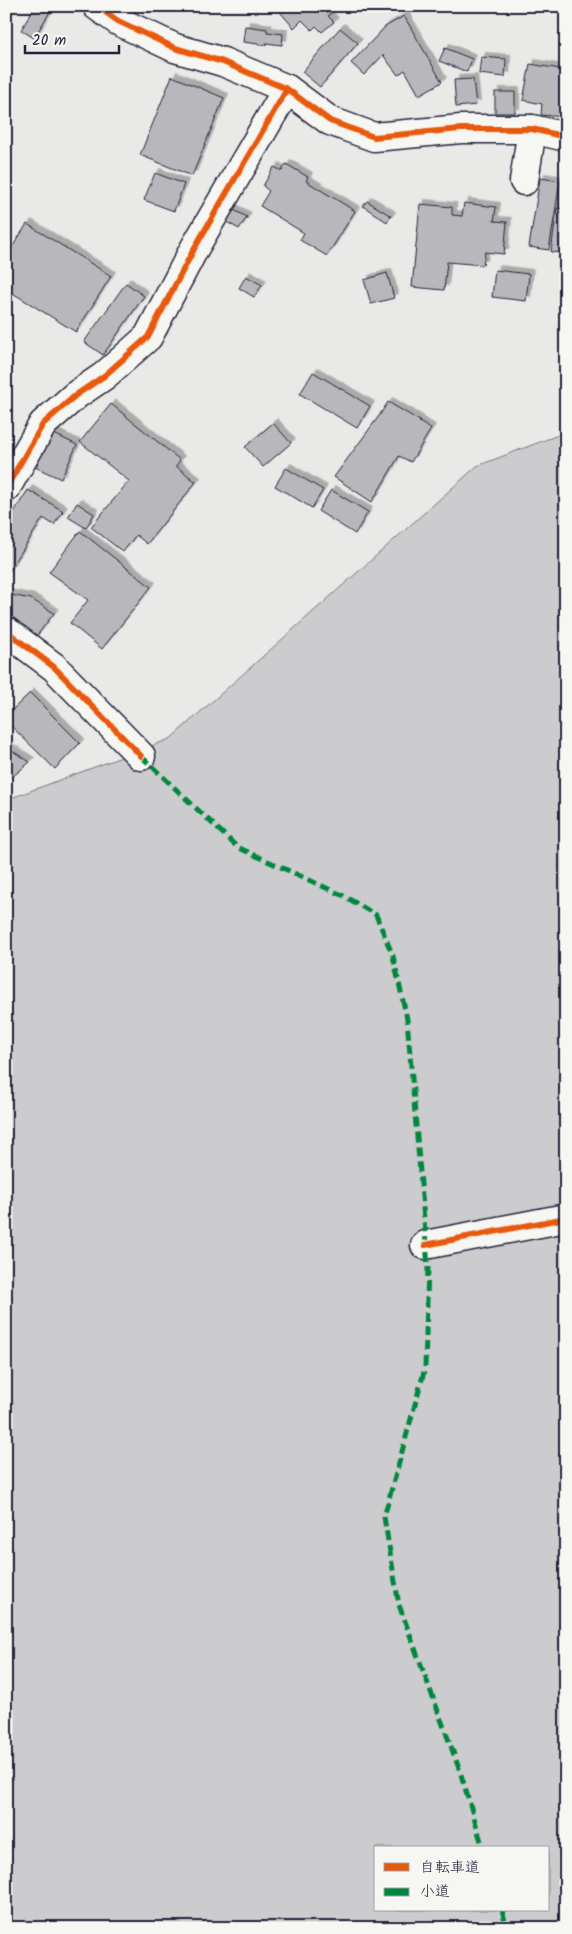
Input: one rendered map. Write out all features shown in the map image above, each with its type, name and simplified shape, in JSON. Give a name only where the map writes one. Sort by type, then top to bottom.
[{"type":"street","points":[[97,6],[118,21],[175,48],[223,62],[287,89],[330,121],[374,136],[461,129],[532,129],[566,137]]},
{"type":"street","points":[[6,488],[42,424],[76,395],[104,376],[148,337],[194,250],[287,89]]},
{"type":"street","points":[[524,181],[532,129]]},
{"type":"street","points":[[6,630],[54,667],[141,756]]},
{"type":"street","points":[[425,1245],[566,1218]]},
{"type":"shaded area","points":[[566,432],[566,1928],[6,1928],[6,800],[170,739],[477,466]]},
{"type":"building","points":[[35,6],[53,7],[34,38],[21,30]]},
{"type":"building","points":[[275,6],[339,6],[328,16],[334,22],[322,32],[316,26],[312,30],[302,20],[294,28]]},
{"type":"building","points":[[404,16],[442,82],[419,95],[405,70],[398,75],[383,55],[364,75],[351,63],[385,27]]},
{"type":"building","points":[[245,26],[267,29],[267,32],[283,34],[282,45],[243,42]]},
{"type":"building","points":[[340,28],[358,43],[320,87],[302,72]]},
{"type":"building","points":[[445,48],[472,59],[467,72],[439,61]]},
{"type":"building","points":[[481,57],[506,59],[505,77],[479,74]]},
{"type":"building","points":[[530,64],[560,69],[560,66],[566,67],[566,117],[541,115],[542,104],[523,100]]},
{"type":"building","points":[[172,76],[224,98],[192,176],[140,155]]},
{"type":"building","points":[[473,79],[476,105],[456,107],[454,80]]},
{"type":"building","points":[[495,92],[515,92],[515,113],[495,113]]},
{"type":"building","points":[[286,164],[308,177],[306,181],[355,211],[327,256],[300,240],[304,233],[260,206],[269,191],[263,186],[274,167],[282,171]]},
{"type":"building","points":[[155,173],[184,184],[174,211],[144,200]]},
{"type":"building","points":[[540,178],[560,181],[549,250],[529,247]]},
{"type":"building","points":[[367,201],[391,216],[387,222],[363,206]]},
{"type":"building","points":[[464,203],[496,207],[494,221],[507,222],[504,254],[485,252],[483,265],[447,262],[444,290],[412,287],[420,204],[452,207],[452,215],[462,216]]},
{"type":"building","points":[[557,208],[566,209],[566,253],[551,252]]},
{"type":"building","points":[[232,209],[247,217],[239,229],[225,221]]},
{"type":"building","points":[[27,224],[111,276],[76,332],[6,289],[6,257]]},
{"type":"building","points":[[495,270],[529,274],[526,301],[492,297]]},
{"type":"building","points":[[387,273],[394,298],[371,304],[364,280]]},
{"type":"building","points":[[246,276],[262,285],[254,297],[239,288]]},
{"type":"building","points":[[126,283],[144,296],[103,355],[84,342]]},
{"type":"building","points":[[313,372],[370,406],[357,428],[300,394]]},
{"type":"building","points":[[388,402],[431,429],[411,462],[399,456],[372,502],[334,477]]},
{"type":"building","points":[[111,404],[180,460],[176,466],[196,482],[147,544],[136,535],[123,552],[91,527],[129,481],[80,442]]},
{"type":"building","points":[[273,423],[291,443],[263,467],[245,447]]},
{"type":"building","points":[[52,433],[77,445],[61,479],[35,467]]},
{"type":"building","points":[[286,468],[323,490],[312,508],[275,486]]},
{"type":"building","points":[[28,490],[63,511],[54,525],[43,518],[6,576],[6,524]]},
{"type":"building","points":[[331,490],[368,512],[355,534],[318,511]]},
{"type":"building","points":[[77,503],[94,514],[86,528],[68,517]]},
{"type":"building","points":[[80,531],[151,587],[102,649],[70,623],[88,600],[49,572]]},
{"type":"building","points":[[6,594],[31,599],[54,613],[36,637],[6,616]]},
{"type":"building","points":[[30,693],[80,743],[55,769],[6,721],[6,716]]},
{"type":"building","points":[[6,747],[30,762],[6,782]]},
{"type":"marked path","points":[[141,756],[237,847],[344,896],[376,915],[393,956],[407,1019],[428,1267],[425,1368],[384,1517],[399,1605],[460,1771],[482,1846]]},
{"type":"marked path","points":[[503,1912],[507,1928]]},
{"type":"cycle path","points":[[97,6],[118,21],[175,48],[223,62],[287,89],[330,121],[374,137],[461,129],[532,129],[566,137]]},
{"type":"cycle path","points":[[6,488],[43,424],[76,395],[104,376],[148,337],[194,249],[287,89]]},
{"type":"cycle path","points":[[6,631],[54,667],[141,756]]},
{"type":"cycle path","points":[[425,1245],[566,1218]]}]
